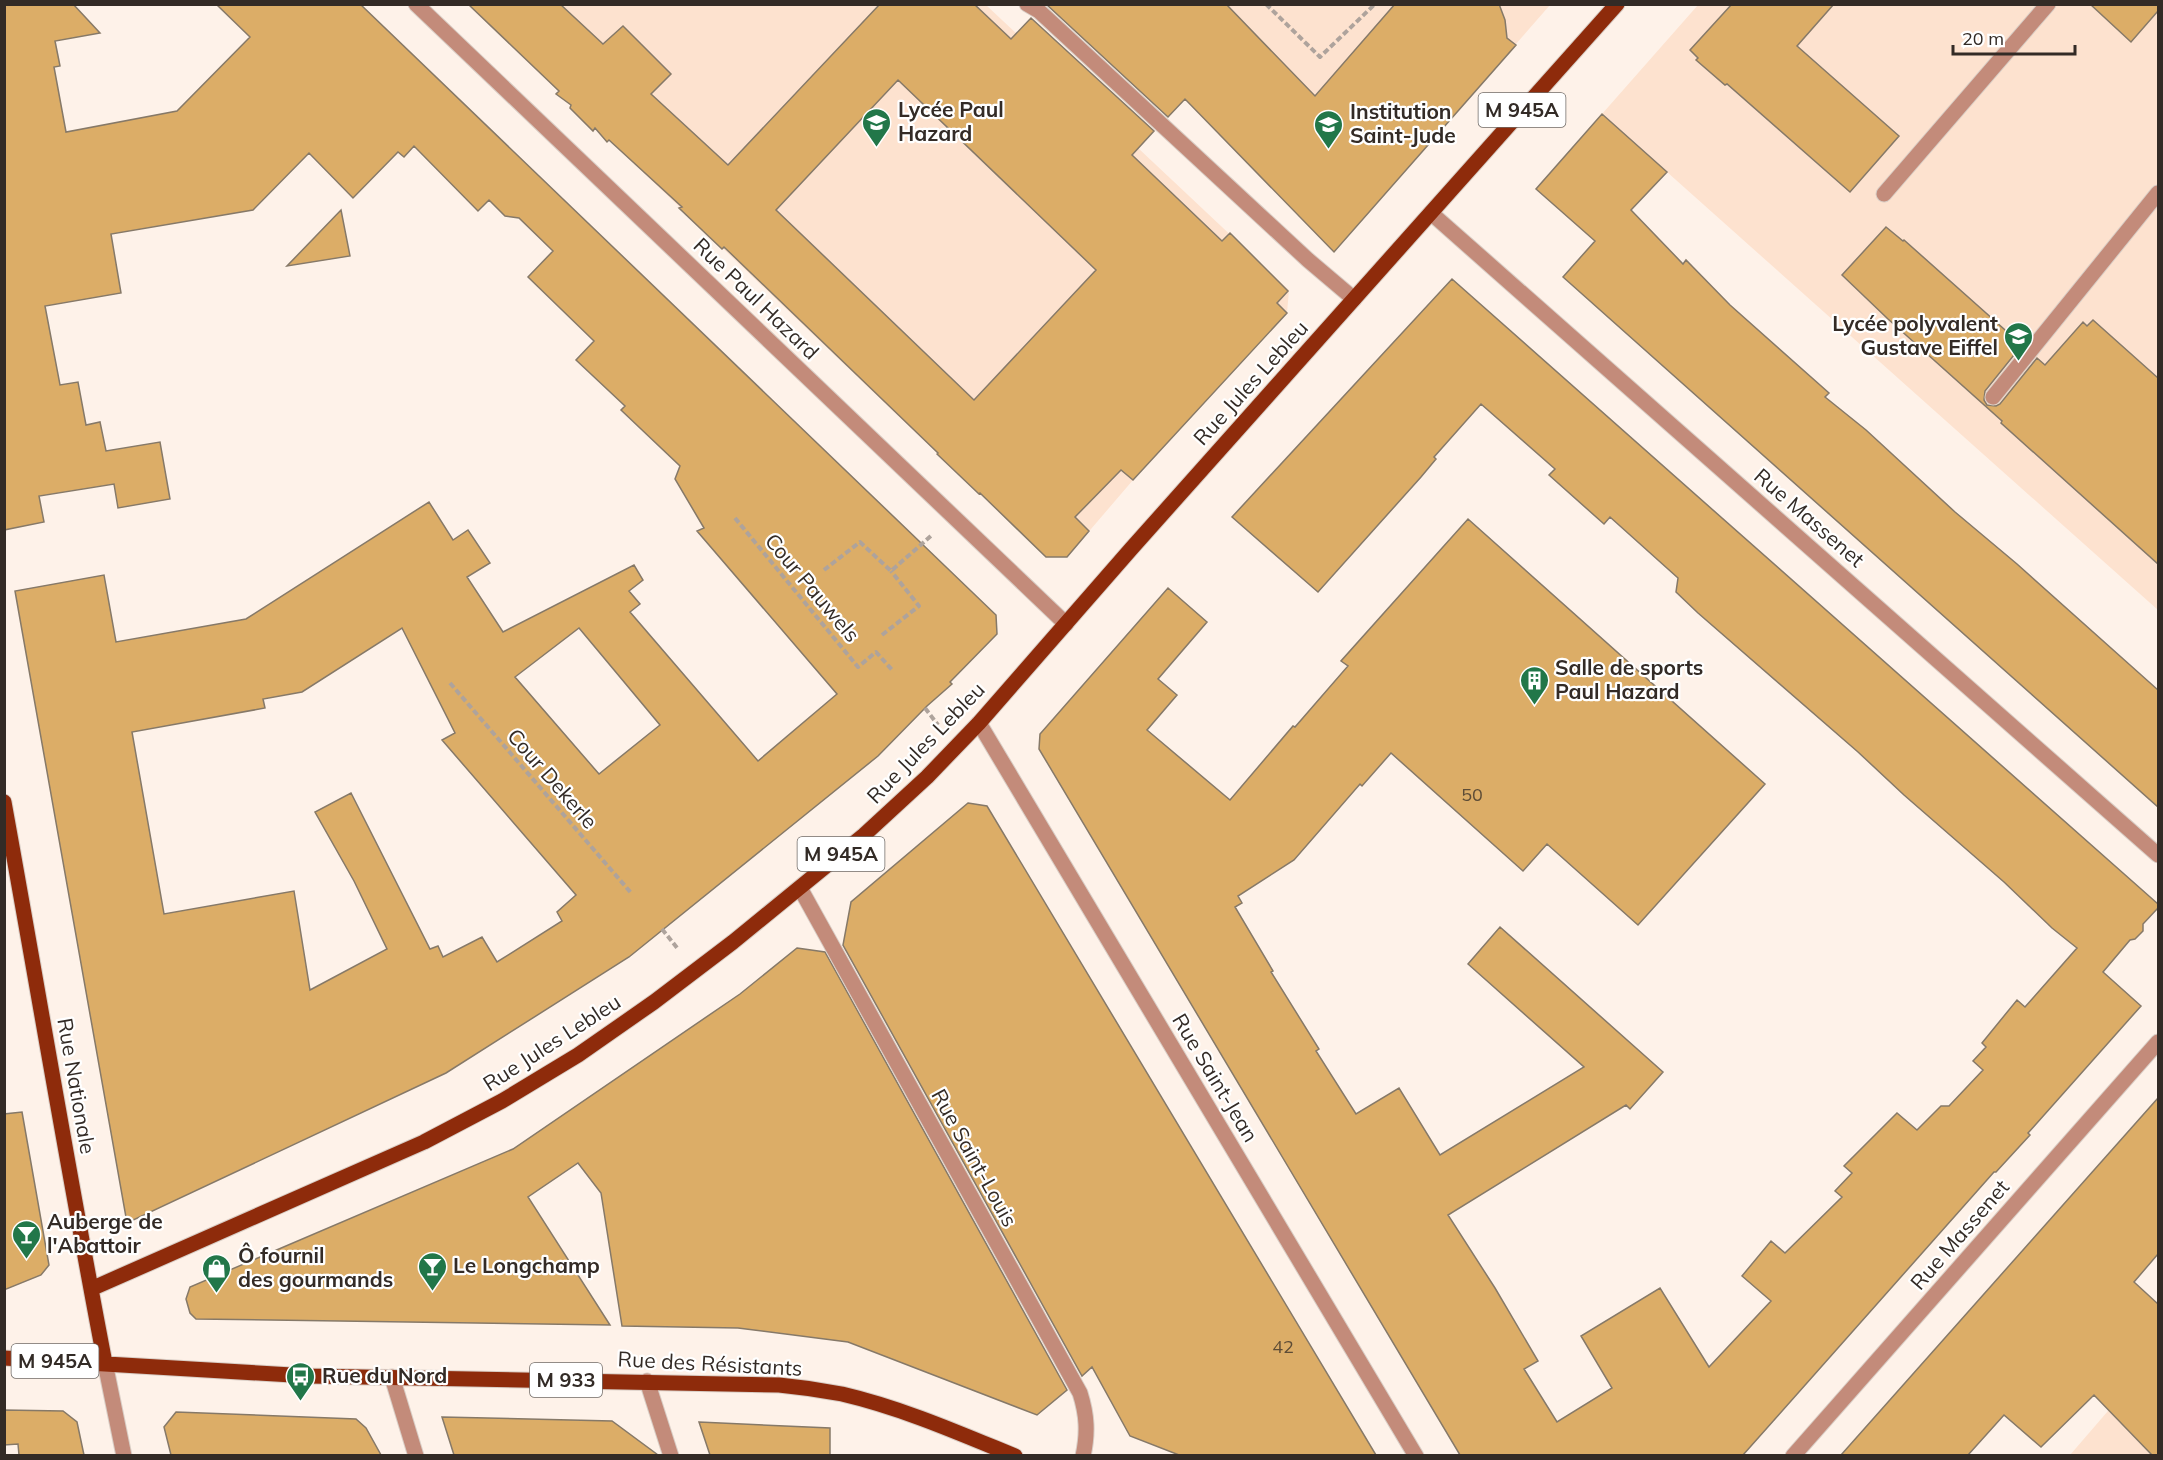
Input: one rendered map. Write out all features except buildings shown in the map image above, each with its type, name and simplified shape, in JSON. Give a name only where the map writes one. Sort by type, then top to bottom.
[{"type":"main road","name":"Rue Jules Lebleu","points":[[91,1289],[424,1142],[502,1101],[578,1055],[646,1007],[800,888],[897,806],[979,723],[1614,6]]},
{"type":"main road","name":"Rue Nationale","points":[[5,811],[105,1364]]},
{"type":"main road","name":"M 945A","points":[[4,1358],[105,1364]]},
{"type":"main road","name":"Rue des Résistants","points":[[105,1364],[287,1375],[779,1385],[841,1394],[928,1421],[1015,1455]]},
{"type":"street","name":"Rue Paul Hazard","points":[[416,4],[1066,624]]},
{"type":"street","points":[[1027,4],[1038,11],[1308,260],[1354,299]]},
{"type":"street","points":[[1884,194],[2048,4]]},
{"type":"street","points":[[1993,397],[2158,193]]},
{"type":"street","name":"Rue Massenet","points":[[1431,213],[2158,855]]},
{"type":"street","name":"Rue Saint-Jean","points":[[979,723],[1416,1455]]},
{"type":"street","name":"Rue Saint-Louis","points":[[800,888],[1080,1393],[1086,1414],[1087,1433],[1083,1455]]},
{"type":"street","name":"Rue Massenet","points":[[1793,1455],[2158,1042]]},
{"type":"street","points":[[105,1364],[124,1455]]},
{"type":"street","points":[[392,1377],[416,1455]]},
{"type":"street","points":[[647,1381],[671,1455]]},
{"type":"path","points":[[1266,4],[1320,57],[1375,4]]},
{"type":"path","points":[[891,572],[953,517]]},
{"type":"path","name":"Cour Pauwels","points":[[735,518],[858,667],[876,652],[893,671]]},
{"type":"path","points":[[824,570],[860,542],[891,572],[919,606],[882,635]]},
{"type":"path","name":"Cour Dekerle","points":[[450,682],[632,894]]},
{"type":"shaded area","name":"Lycée Paul Hazard","points":[[468,5],[986,5],[1289,290],[1287,313],[1133,480],[1067,557],[1046,557]]},
{"type":"shaded area","name":"Institution Saint-Jude","points":[[1093,5],[1550,5],[1334,252]]},
{"type":"shaded area","name":"Lycée polyvalent Gustave Eiffel","points":[[1698,5],[2158,5],[2158,610],[1602,114]]},
{"type":"shaded area","points":[[2158,1353],[2158,1455],[2070,1455]]},
{"type":"place","name":"Lycée Paul Hazard","points":[[877,148]]},
{"type":"place","name":"Institution Saint-Jude","points":[[1329,150]]},
{"type":"place","name":"Lycée polyvalent Gustave Eiffel","points":[[2019,362]]},
{"type":"place","name":"Salle de sports Paul Hazard","points":[[1534,706]]},
{"type":"place","name":"Auberge de l'Abattoir","points":[[26,1260]]},
{"type":"place","name":"Le Longchamp","points":[[432,1292]]},
{"type":"place","name":"Ô fournil des gourmands","points":[[217,1294]]},
{"type":"place","name":"Rue du Nord","points":[[301,1402]]}]
